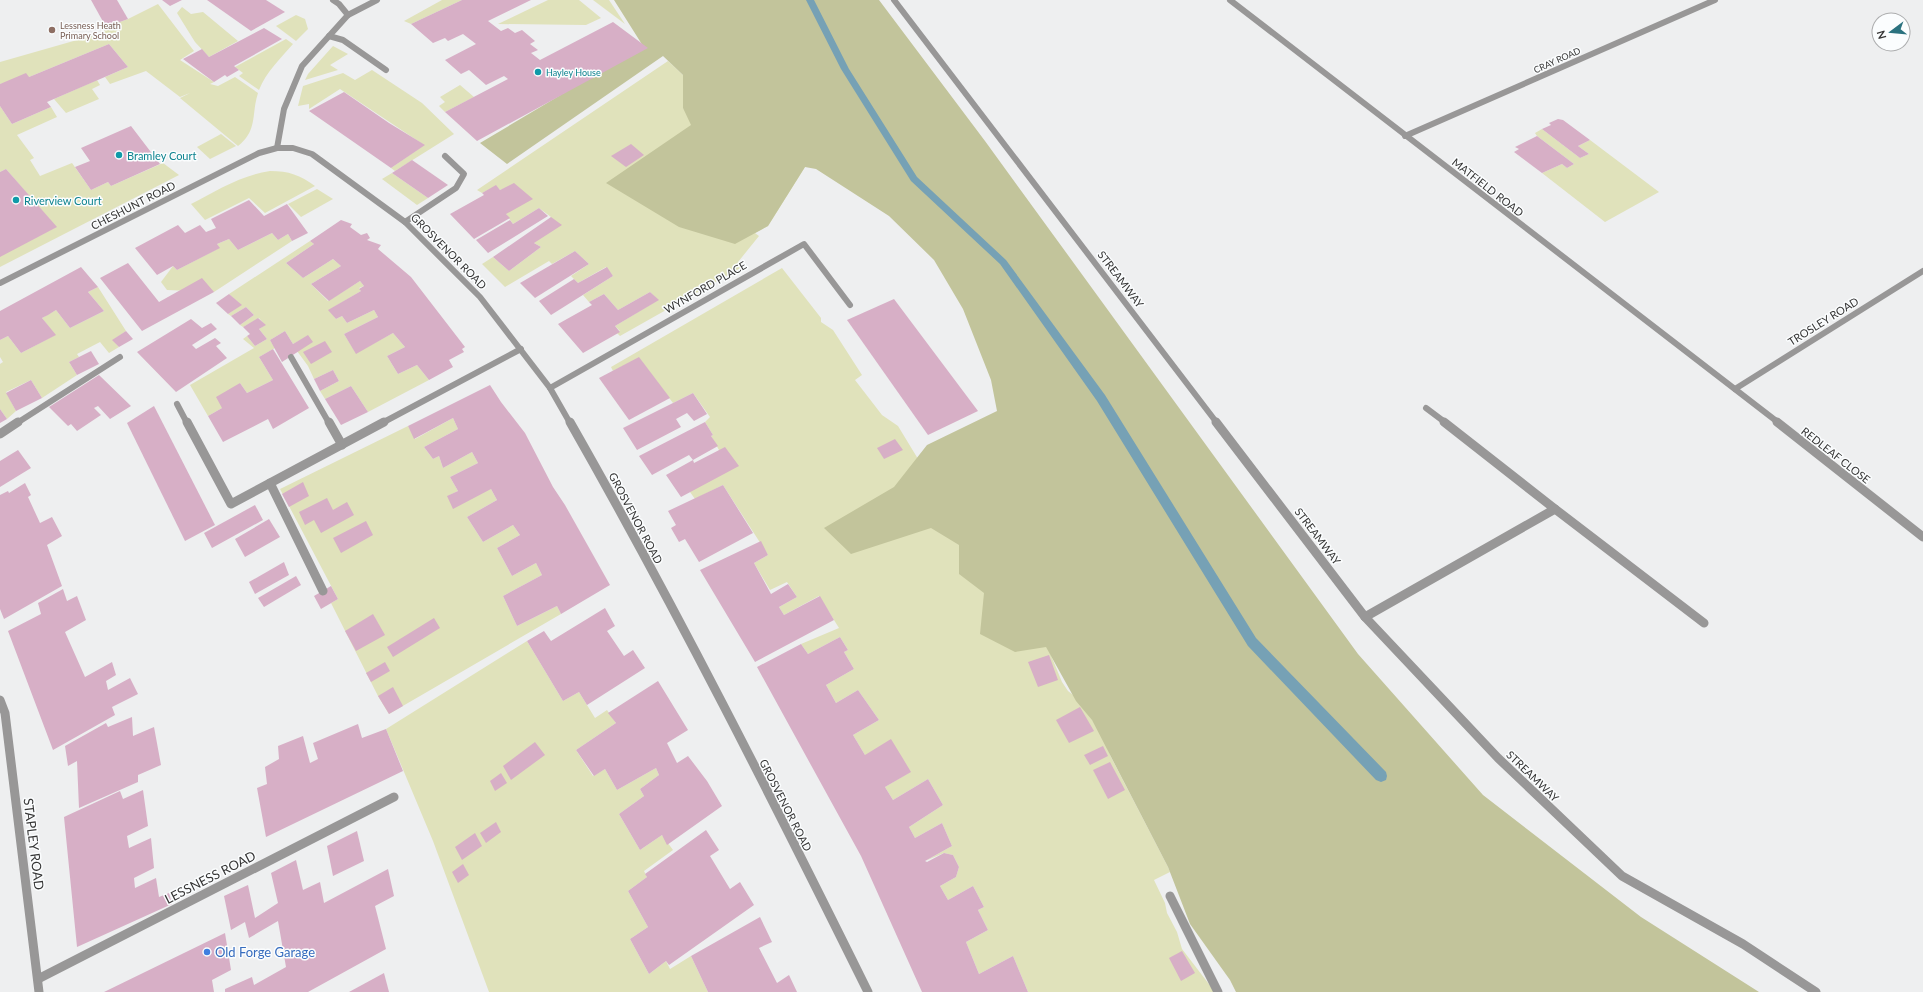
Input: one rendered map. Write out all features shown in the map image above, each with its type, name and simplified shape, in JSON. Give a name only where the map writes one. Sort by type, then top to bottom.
[{"type":"street","points":[[333,0],[339,4],[348,15]]},
{"type":"street","points":[[277,148],[284,109],[302,66],[348,15],[377,0]]},
{"type":"street","name":"STREAMWAY","points":[[894,0],[1365,617],[1498,758],[1622,876],[1743,944],[1816,992]]},
{"type":"street","name":"MATFIELD ROAD","points":[[1230,0],[1735,389]]},
{"type":"street","name":"CRAY ROAD","points":[[1405,136],[1715,0]]},
{"type":"street","points":[[329,36],[343,40],[386,70]]},
{"type":"street","name":"GROSVENOR ROAD","points":[[277,148],[293,148],[312,154],[405,222],[480,297],[550,388],[623,515],[793,840],[868,992]]},
{"type":"street","name":"CHESHUNT ROAD","points":[[0,283],[259,153],[277,148]]},
{"type":"street","points":[[405,222],[456,188],[464,174],[445,156]]},
{"type":"street","name":"WYNFORD PLACE","points":[[550,388],[804,244],[850,305]]},
{"type":"street","name":"TROSLEY ROAD","points":[[1735,389],[1923,270]]},
{"type":"street","points":[[177,404],[231,504],[521,349]]},
{"type":"street","points":[[291,356],[342,445]]},
{"type":"street","points":[[0,434],[120,358]]},
{"type":"street","name":"REDLEAF CLOSE","points":[[1735,389],[1923,538]]},
{"type":"street","points":[[1426,408],[1704,623]]},
{"type":"street","points":[[270,483],[323,591]]},
{"type":"street","points":[[1365,617],[1555,509]]},
{"type":"street","name":"STAPLEY ROAD","points":[[0,700],[5,714],[39,992]]},
{"type":"street","name":"LESSNESS ROAD","points":[[38,979],[394,797]]},
{"type":"street","points":[[1170,896],[1218,992]]},
{"type":"green space","points":[[442,0],[462,0],[411,24],[404,21]]},
{"type":"green space","points":[[548,0],[579,0],[601,18],[586,25],[498,24]]},
{"type":"green space","points":[[593,0],[609,0],[625,24]]},
{"type":"green space","points":[[614,0],[879,0],[985,141],[1358,654],[1483,795],[1641,917],[1759,992],[1236,992],[1230,980],[1190,924],[1168,867],[1092,720],[1076,701],[1046,647],[1015,652],[980,634],[984,593],[959,574],[959,545],[931,528],[851,554],[824,528],[894,487],[927,445],[997,411],[991,380],[963,309],[934,260],[889,216],[816,169],[805,167],[768,226],[735,244],[679,227],[606,183],[691,125],[683,108],[683,75],[663,56],[507,164],[480,143],[643,46]]},
{"type":"green space","points":[[158,4],[194,51],[180,60],[214,82],[210,84],[218,86],[235,77],[258,93],[253,122],[249,134],[238,146],[180,98],[190,93],[180,97],[146,71],[110,84],[105,77],[128,67],[109,44],[29,77],[0,84],[0,62],[105,32],[103,28],[128,19]]},
{"type":"green space","points":[[182,7],[191,14],[203,12],[238,41],[209,57],[195,42],[177,13]]},
{"type":"green space","points":[[296,15],[305,19],[308,29],[296,41],[276,26]]},
{"type":"green space","points":[[286,39],[293,44],[269,71],[259,90],[239,76],[243,73],[235,67]]},
{"type":"green space","points":[[333,46],[348,54],[330,65],[338,70],[305,80],[308,74]]},
{"type":"green space","points":[[668,61],[683,75],[683,108],[805,167],[768,226],[755,233],[759,236],[738,262],[744,266],[620,336],[617,333],[620,331],[615,326],[658,300],[650,292],[618,310],[604,294],[589,302],[583,295],[613,276],[606,267],[578,283],[571,276],[589,264],[575,251],[552,264],[549,261],[505,287],[482,264],[493,257],[509,271],[541,247],[534,243],[551,217],[539,208],[513,224],[506,214],[508,187],[500,190],[496,186],[482,193],[477,190]]},
{"type":"green space","points":[[372,70],[422,103],[454,134],[395,171],[391,168],[424,145],[340,89],[309,109],[309,104],[298,106],[303,86],[343,73],[355,80]]},
{"type":"green space","points":[[97,80],[100,85],[92,89],[99,99],[66,113],[54,99]]},
{"type":"green space","points":[[460,85],[474,97],[445,112],[439,106],[445,102],[440,97]]},
{"type":"green space","points":[[0,106],[12,124],[51,107],[57,117],[17,135],[34,158],[30,160],[40,176],[72,163],[91,190],[108,182],[111,186],[163,163],[179,175],[0,267],[0,256],[56,227],[6,169],[0,172]]},
{"type":"green space","points":[[1542,129],[1580,158],[1589,154],[1578,146],[1590,140],[1659,192],[1605,222],[1542,173],[1562,164],[1567,168],[1574,164],[1537,136],[1535,133]]},
{"type":"green space","points":[[221,134],[236,146],[210,159],[197,147]]},
{"type":"green space","points":[[270,171],[294,174],[315,186],[265,213],[249,198],[205,220],[191,204],[239,180]]},
{"type":"green space","points":[[392,173],[428,198],[417,205],[382,179]]},
{"type":"green space","points":[[317,189],[333,199],[301,217],[288,204]]},
{"type":"green space","points":[[272,233],[278,240],[288,234],[292,241],[214,292],[167,290],[161,282],[173,266],[177,270],[219,248],[217,244],[229,239],[238,250]]},
{"type":"green space","points":[[310,241],[314,244],[286,263],[303,278],[333,259],[341,266],[311,284],[328,301],[360,281],[364,286],[359,288],[361,291],[329,310],[336,319],[342,316],[347,323],[374,310],[378,317],[344,334],[356,353],[393,333],[405,347],[387,356],[398,374],[417,365],[429,380],[368,412],[351,386],[325,399],[320,391],[339,381],[333,370],[314,379],[308,366],[297,351],[308,336],[293,344],[285,331],[270,340],[275,348],[259,357],[273,380],[247,393],[240,383],[222,408],[208,416],[190,385],[254,348],[243,339],[247,336],[255,346],[267,339],[259,329],[265,325],[259,318],[243,327],[240,325],[254,315],[246,307],[231,316],[228,314],[241,305],[229,294]]},
{"type":"green space","points":[[782,268],[821,318],[821,322],[833,330],[862,375],[855,380],[882,415],[898,426],[929,477],[1038,624],[1062,682],[1068,691],[1077,698],[1100,731],[1111,757],[1168,867],[1170,872],[1154,880],[1165,903],[1167,913],[1177,932],[1182,949],[1215,992],[1028,992],[1013,956],[979,974],[966,942],[988,930],[978,910],[984,907],[973,886],[948,900],[940,886],[956,877],[959,867],[953,855],[944,853],[925,861],[952,846],[942,823],[915,838],[909,827],[943,805],[928,779],[893,800],[885,787],[910,772],[865,755],[853,735],[879,720],[858,690],[836,703],[826,685],[854,669],[844,652],[848,650],[840,637],[808,654],[801,644],[839,628],[819,596],[784,615],[779,607],[797,597],[787,582],[770,590],[754,563],[768,555],[723,485],[695,499],[690,492],[719,450],[711,436],[713,435],[705,422],[710,417],[693,393],[673,403],[639,358],[613,371],[611,367]]},
{"type":"green space","points":[[98,287],[126,331],[113,340],[119,347],[109,353],[100,342],[77,354],[79,357],[69,362],[77,375],[42,398],[31,380],[6,392],[16,411],[7,419],[0,409],[0,364],[3,362],[0,357],[0,340],[8,336],[21,353],[55,335],[42,318],[56,310],[70,328],[104,311],[88,292]]},
{"type":"green space","points":[[453,418],[458,429],[424,447],[433,459],[439,456],[443,468],[472,452],[478,463],[450,477],[458,491],[448,496],[491,489],[497,500],[467,517],[483,542],[513,525],[520,535],[497,548],[512,576],[536,563],[542,575],[503,596],[517,626],[557,606],[561,614],[389,714],[378,696],[331,603],[338,599],[280,489],[408,426],[415,439]]},
{"type":"green space","points":[[527,641],[563,701],[579,692],[595,718],[607,710],[616,723],[576,750],[593,776],[605,769],[617,790],[656,768],[659,775],[640,789],[644,796],[619,814],[640,850],[662,835],[673,850],[644,871],[647,877],[628,891],[648,927],[630,939],[649,974],[666,961],[670,969],[691,956],[708,992],[489,992],[433,841],[386,729]]},
{"type":"building","points":[[91,0],[117,0],[128,19],[106,27]]},
{"type":"building","points":[[162,0],[182,0],[170,6]]},
{"type":"building","points":[[207,0],[266,0],[285,12],[251,31]]},
{"type":"building","name":"Hayley House","points":[[462,0],[531,0],[488,21],[501,31],[508,28],[515,33],[522,30],[535,41],[530,44],[538,50],[531,53],[540,60],[613,22],[648,48],[477,141],[445,112],[508,79],[504,76],[486,85],[469,70],[461,74],[445,60],[476,44],[463,34],[448,41],[445,38],[433,43],[411,24]]},
{"type":"building","points":[[264,28],[282,39],[234,66],[239,70],[227,77],[225,75],[214,82],[183,59],[202,49],[209,57]]},
{"type":"building","points":[[109,44],[128,67],[47,102],[51,107],[12,124],[0,106],[0,84],[26,73],[29,77]]},
{"type":"building","points":[[344,92],[389,123],[425,145],[391,168],[309,111]]},
{"type":"building","points":[[1558,119],[1563,120],[1590,140],[1578,146],[1589,154],[1580,158],[1542,129],[1551,125],[1549,123]]},
{"type":"building","name":"Bramley Court","points":[[131,126],[160,164],[111,186],[108,182],[91,190],[75,167],[90,161],[81,148]]},
{"type":"building","points":[[1537,136],[1574,164],[1567,168],[1562,164],[1542,173],[1514,152],[1519,149],[1515,147]]},
{"type":"building","points":[[631,144],[644,155],[626,167],[611,156]]},
{"type":"building","points":[[412,160],[448,185],[428,198],[392,173]]},
{"type":"building","name":"Riverview Court","points":[[6,169],[57,227],[0,257],[0,172]]},
{"type":"building","points":[[514,183],[533,199],[506,214],[510,218],[474,239],[450,214],[484,195],[482,193],[496,185],[500,190]]},
{"type":"building","points":[[249,200],[264,216],[287,204],[308,233],[292,241],[288,234],[278,240],[272,233],[238,250],[229,239],[217,244],[220,248],[177,270],[173,266],[157,275],[135,248],[178,225],[185,233],[200,225],[206,232],[216,228],[211,219]]},
{"type":"building","points":[[539,208],[548,216],[488,253],[476,240],[510,220],[513,224]]},
{"type":"building","points":[[551,217],[562,225],[534,243],[541,247],[509,271],[493,257]]},
{"type":"building","points":[[341,220],[352,224],[350,227],[361,235],[367,233],[370,238],[367,240],[381,245],[378,249],[411,277],[465,347],[462,349],[464,352],[449,360],[453,367],[429,380],[417,365],[398,374],[387,356],[405,347],[393,333],[356,354],[344,334],[378,317],[374,310],[347,323],[342,316],[336,319],[328,310],[361,291],[359,289],[364,286],[360,281],[329,301],[311,284],[341,266],[333,259],[303,278],[286,263],[314,244],[310,241]]},
{"type":"building","points":[[575,251],[589,264],[535,298],[520,283]]},
{"type":"building","points":[[128,263],[159,302],[202,278],[214,292],[142,331],[100,278]]},
{"type":"building","points":[[81,267],[98,287],[88,292],[104,311],[70,328],[56,310],[42,318],[56,335],[21,353],[8,336],[0,340],[0,311]]},
{"type":"building","points":[[607,267],[613,276],[551,315],[539,301],[574,279],[578,283]]},
{"type":"building","points":[[650,292],[659,300],[615,326],[620,332],[583,353],[558,324],[592,305],[589,302],[604,294],[618,310]]},
{"type":"building","points":[[229,294],[242,305],[228,314],[216,303]]},
{"type":"building","points":[[894,299],[978,411],[928,435],[847,320]]},
{"type":"building","points":[[246,307],[254,315],[240,325],[231,316]]},
{"type":"building","points":[[258,318],[266,325],[259,329],[267,339],[255,346],[247,336],[250,334],[243,327]]},
{"type":"building","points":[[191,319],[202,328],[211,323],[217,329],[192,345],[196,349],[215,338],[221,343],[216,346],[227,358],[176,392],[137,352]]},
{"type":"building","points":[[126,331],[133,339],[119,347],[112,340]]},
{"type":"building","points":[[285,331],[293,344],[308,335],[313,342],[282,362],[270,340]]},
{"type":"building","points":[[325,341],[332,352],[311,364],[303,352]]},
{"type":"building","points":[[273,349],[309,408],[273,429],[268,419],[223,442],[208,416],[222,408],[216,397],[240,383],[247,393],[273,380],[259,357]]},
{"type":"building","points":[[91,351],[99,364],[77,375],[69,362]]},
{"type":"building","points":[[639,357],[670,398],[629,420],[599,378]]},
{"type":"building","points":[[333,370],[339,381],[320,391],[314,379]]},
{"type":"building","points":[[99,375],[131,406],[110,419],[98,406],[94,408],[101,415],[77,431],[71,424],[68,426],[49,407]]},
{"type":"building","points":[[31,380],[42,398],[16,411],[6,393]]},
{"type":"building","points":[[490,385],[525,433],[553,487],[565,505],[610,585],[561,614],[557,606],[517,626],[503,596],[542,575],[536,563],[512,576],[497,548],[520,535],[513,525],[483,542],[467,517],[497,500],[491,489],[453,509],[447,496],[458,491],[450,477],[478,463],[472,452],[443,468],[439,456],[433,459],[424,447],[458,429],[453,418],[414,439],[408,426]]},
{"type":"building","points":[[351,386],[368,412],[341,425],[325,399]]},
{"type":"building","points":[[693,393],[707,414],[694,421],[687,413],[676,419],[681,427],[637,450],[623,428]]},
{"type":"building","points":[[154,406],[215,525],[185,541],[127,423]]},
{"type":"building","points":[[0,409],[7,419],[0,423]]},
{"type":"building","points":[[705,422],[713,435],[711,436],[718,446],[693,460],[689,455],[652,475],[639,456]]},
{"type":"building","points":[[895,439],[903,450],[884,459],[877,448]]},
{"type":"building","points":[[725,447],[739,466],[681,497],[666,475],[693,460],[694,463]]},
{"type":"building","points":[[18,450],[31,468],[0,487],[0,461]]},
{"type":"building","points":[[303,482],[309,496],[289,507],[282,494]]},
{"type":"building","points":[[25,483],[31,495],[28,497],[40,523],[52,517],[62,536],[47,545],[62,586],[4,619],[0,609],[0,495],[8,491],[9,493]]},
{"type":"building","points":[[723,485],[753,533],[699,562],[685,539],[679,542],[671,528],[676,525],[668,511]]},
{"type":"building","points":[[327,498],[333,510],[347,502],[354,515],[321,533],[314,520],[305,525],[299,512]]},
{"type":"building","points":[[255,505],[263,520],[212,548],[204,533]]},
{"type":"building","points":[[269,519],[280,537],[245,557],[235,539]]},
{"type":"building","points":[[366,521],[373,535],[341,553],[333,538]]},
{"type":"building","points":[[761,541],[768,555],[754,563],[771,594],[788,584],[797,597],[779,607],[784,615],[820,596],[834,620],[755,662],[700,570]]},
{"type":"building","points":[[284,562],[289,575],[255,594],[249,582]]},
{"type":"building","points":[[296,576],[301,585],[264,607],[258,598]]},
{"type":"building","points":[[331,586],[338,599],[321,609],[314,596]]},
{"type":"building","points":[[63,589],[67,601],[77,596],[86,620],[65,632],[85,677],[112,662],[116,675],[106,681],[108,690],[130,678],[138,694],[112,707],[115,715],[53,750],[8,631],[41,614],[38,603]]},
{"type":"building","points":[[605,608],[615,626],[607,631],[624,656],[633,650],[645,668],[587,705],[579,692],[563,701],[527,641],[544,631],[551,641]]},
{"type":"building","points":[[373,614],[385,635],[356,651],[345,631]]},
{"type":"building","points":[[434,618],[440,628],[393,657],[387,647]]},
{"type":"building","points":[[840,637],[848,650],[844,652],[854,669],[826,685],[836,703],[858,690],[879,720],[853,735],[865,755],[891,739],[911,772],[885,787],[893,800],[928,779],[943,805],[909,827],[915,838],[942,823],[952,846],[925,861],[927,862],[944,853],[953,855],[959,867],[956,877],[940,886],[948,900],[973,886],[984,907],[978,910],[988,930],[966,942],[979,974],[1013,956],[1028,992],[922,992],[861,856],[757,667],[801,644],[808,654]]},
{"type":"building","points":[[1049,655],[1058,680],[1038,687],[1028,662]]},
{"type":"building","points":[[385,662],[390,671],[371,682],[366,673]]},
{"type":"building","points":[[658,681],[688,730],[667,743],[677,763],[688,756],[707,781],[722,806],[667,845],[662,835],[640,850],[619,814],[644,796],[640,789],[659,775],[656,768],[617,790],[605,769],[594,776],[576,750],[616,723],[608,713]]},
{"type":"building","points":[[393,687],[403,706],[389,714],[378,696]]},
{"type":"building","points":[[1080,707],[1094,731],[1069,743],[1056,720]]},
{"type":"building","points":[[132,717],[133,736],[154,727],[161,765],[138,775],[138,782],[79,808],[77,761],[68,766],[65,746],[106,723],[108,727]]},
{"type":"building","points":[[358,724],[362,738],[386,729],[403,771],[266,837],[257,788],[267,784],[265,767],[279,759],[278,746],[303,736],[310,763],[318,759],[313,743]]},
{"type":"building","points":[[535,742],[545,755],[511,780],[503,766]]},
{"type":"building","points":[[1103,746],[1108,756],[1090,765],[1084,755]]},
{"type":"building","points":[[1110,762],[1125,790],[1108,799],[1093,770]]},
{"type":"building","points":[[501,773],[507,783],[495,791],[490,781]]},
{"type":"building","points":[[143,790],[148,826],[127,836],[129,848],[151,838],[154,868],[134,878],[135,888],[156,878],[159,897],[169,893],[172,904],[77,947],[64,817],[120,791],[123,799]]},
{"type":"building","points":[[496,822],[501,832],[486,843],[480,833]]},
{"type":"building","points":[[706,830],[719,850],[710,856],[730,889],[740,882],[754,905],[669,965],[666,961],[649,974],[630,939],[648,927],[628,891],[647,877],[645,874]]},
{"type":"building","points":[[357,831],[364,861],[333,876],[327,846]]},
{"type":"building","points":[[475,833],[482,846],[462,860],[455,847]]},
{"type":"building","points":[[296,860],[303,890],[320,882],[324,903],[388,869],[394,896],[375,906],[386,949],[308,992],[225,992],[225,989],[252,977],[254,985],[286,967],[278,921],[249,938],[245,922],[231,930],[224,896],[248,885],[255,918],[278,903],[271,873]]},
{"type":"building","points":[[463,864],[469,875],[458,883],[452,872]]},
{"type":"building","points":[[760,917],[772,942],[759,948],[777,983],[789,975],[797,992],[708,992],[691,956]]},
{"type":"building","name":"Old Forge Garage","points":[[225,933],[231,970],[212,980],[214,992],[104,992]]},
{"type":"building","points":[[1182,951],[1195,973],[1181,981],[1169,958]]},
{"type":"building","points":[[384,973],[389,992],[349,992]]},
{"type":"waterway","points":[[810,0],[845,69],[914,179],[1003,262],[1101,398],[1252,642],[1381,776]]},
{"type":"place","name":"Lessness Heath Primary School","points":[[52,30]]},
{"type":"place","name":"Hayley House","points":[[538,72]]},
{"type":"place","name":"Bramley Court","points":[[119,155]]},
{"type":"place","name":"Riverview Court","points":[[16,200]]},
{"type":"place","name":"Old Forge Garage","points":[[207,952]]}]
